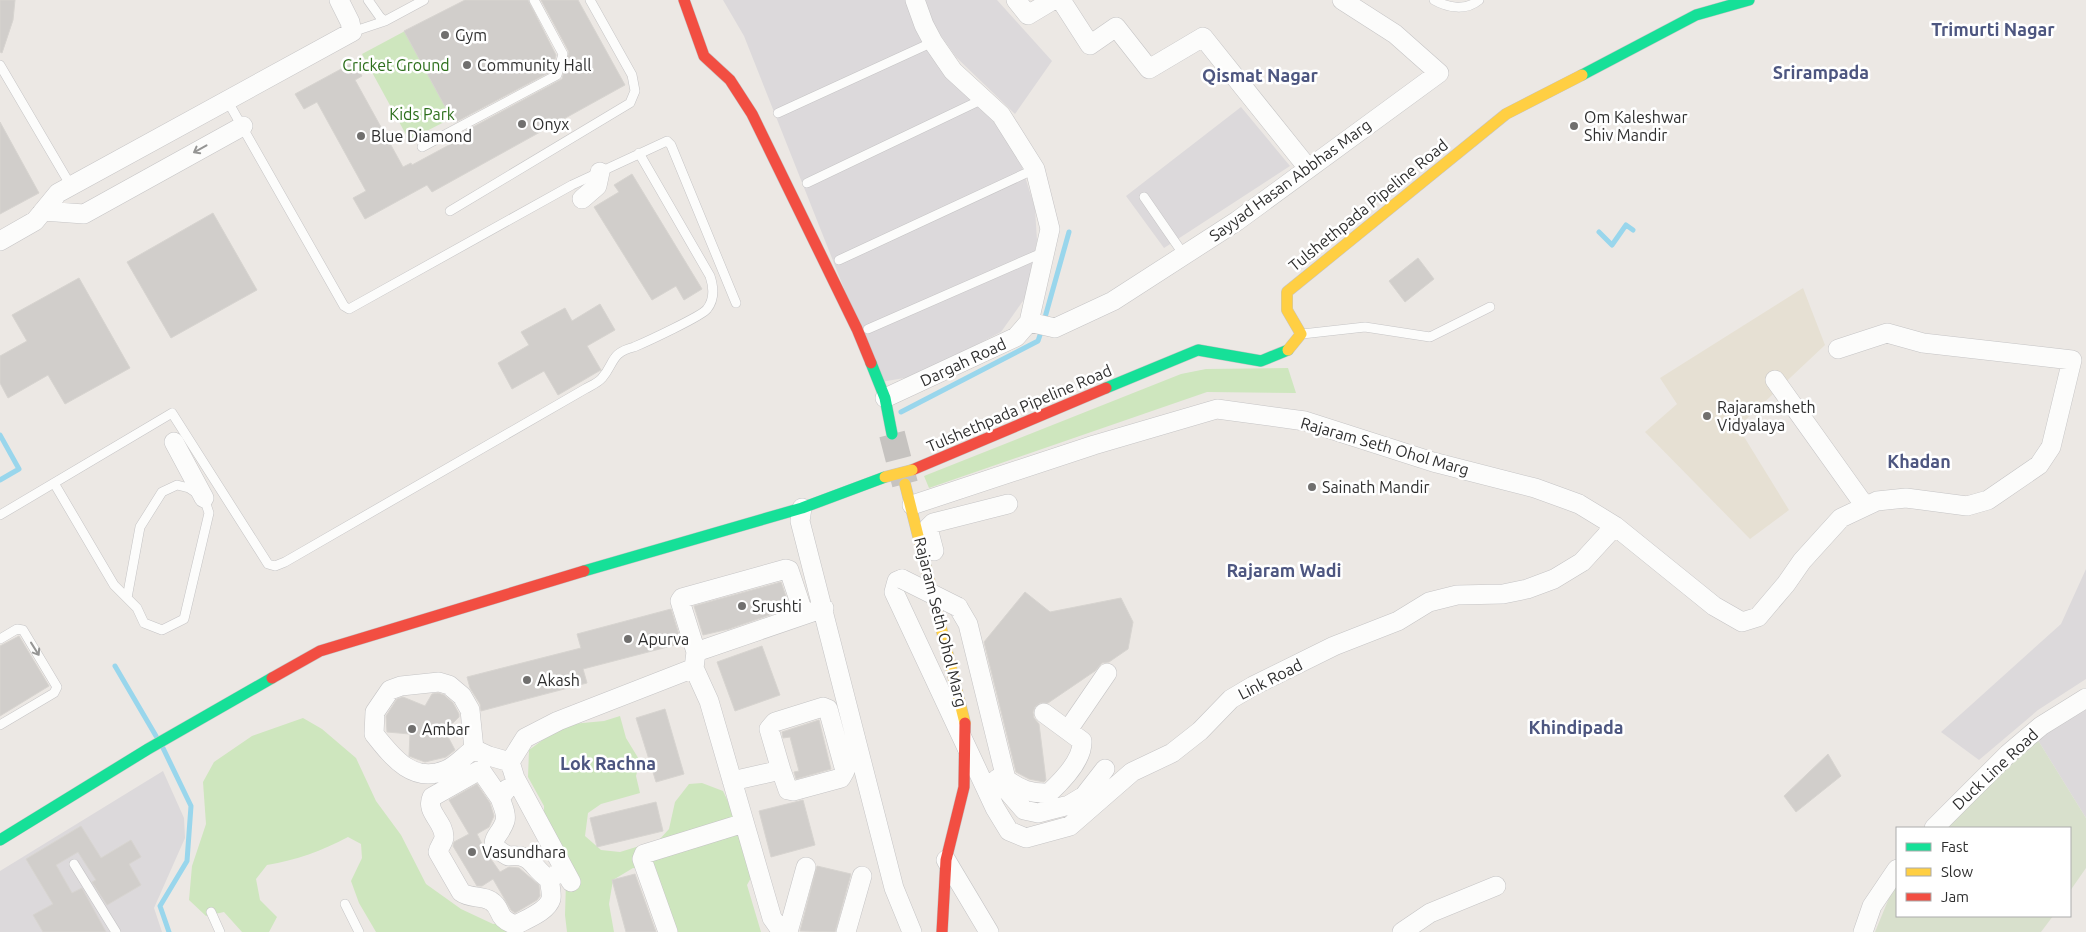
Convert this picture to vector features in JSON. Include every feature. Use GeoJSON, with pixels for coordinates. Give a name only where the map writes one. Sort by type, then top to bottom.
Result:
{"type":"FeatureCollection","features":[{"type":"Feature","properties":{"kind":"street"},"geometry":{"type":"LineString","coordinates":[[0,241],[35,221],[58,193],[352,32],[350,22],[339,0]]}},
{"type":"Feature","properties":{"kind":"street"},"geometry":{"type":"LineString","coordinates":[[684,0],[704,56],[730,80],[752,114],[857,329],[885,398],[892,434]]}},
{"type":"Feature","properties":{"kind":"street"},"geometry":{"type":"LineString","coordinates":[[915,0],[924,25],[933,42],[953,71],[1001,115],[1035,169],[1050,229],[1044,252],[1033,323]]}},
{"type":"Feature","properties":{"kind":"street"},"geometry":{"type":"LineString","coordinates":[[1016,0],[1028,15],[1053,0]]}},
{"type":"Feature","properties":{"kind":"street"},"geometry":{"type":"LineString","coordinates":[[1061,0],[1090,45],[1116,28],[1150,69],[1203,37],[1308,168]]}},
{"type":"Feature","properties":{"kind":"street","name":"Sayyad Hasan Abbhas Marg"},"geometry":{"type":"LineString","coordinates":[[1033,323],[1055,328],[1113,301],[1237,221],[1439,73],[1395,34],[1342,0]]}},
{"type":"Feature","properties":{"kind":"street","name":"Tulshethpada Pipeline Road"},"geometry":{"type":"LineString","coordinates":[[0,840],[153,746],[320,651],[542,583],[802,508],[885,477],[912,470],[1198,350],[1261,360],[1287,350],[1302,334],[1287,310],[1287,292],[1506,114],[1696,15],[1749,0]]}},
{"type":"Feature","properties":{"kind":"street"},"geometry":{"type":"LineString","coordinates":[[44,211],[84,214],[243,126]]}},
{"type":"Feature","properties":{"kind":"street"},"geometry":{"type":"LineString","coordinates":[[582,198],[597,186],[600,172]]}},
{"type":"Feature","properties":{"kind":"street","name":"Dargah Road"},"geometry":{"type":"LineString","coordinates":[[885,398],[1016,337],[1033,323]]}},
{"type":"Feature","properties":{"kind":"street","name":"Rajaram Seth Ohol Marg"},"geometry":{"type":"LineString","coordinates":[[912,505],[1094,444],[1217,409],[1305,421],[1433,462],[1535,488],[1579,504],[1615,526],[1714,606],[1742,622],[1758,617],[1786,584],[1802,561],[1841,518],[1877,501],[1906,498],[1968,506],[1988,500],[2039,466],[2051,447],[2072,360],[1923,343],[1887,333],[1838,349]]}},
{"type":"Feature","properties":{"kind":"street"},"geometry":{"type":"LineString","coordinates":[[1775,380],[1865,506]]}},
{"type":"Feature","properties":{"kind":"street"},"geometry":{"type":"LineString","coordinates":[[174,442],[204,498]]}},
{"type":"Feature","properties":{"kind":"street","name":"Rajaram Seth Ohol Marg"},"geometry":{"type":"LineString","coordinates":[[905,484],[912,505],[965,722],[964,787],[946,860],[941,931]]}},
{"type":"Feature","properties":{"kind":"street"},"geometry":{"type":"LineString","coordinates":[[938,495],[946,519]]}},
{"type":"Feature","properties":{"kind":"street"},"geometry":{"type":"LineString","coordinates":[[964,740],[984,734],[929,526],[946,519],[1008,504]]}},
{"type":"Feature","properties":{"kind":"street"},"geometry":{"type":"LineString","coordinates":[[802,508],[800,521],[824,608],[894,888],[912,932]]}},
{"type":"Feature","properties":{"kind":"street","name":"Link Road"},"geometry":{"type":"LineString","coordinates":[[964,740],[995,808],[1010,831],[1026,838],[1070,826],[1132,772],[1172,754],[1200,731],[1230,699],[1253,686],[1334,646],[1398,621],[1428,602],[1457,594],[1503,594],[1528,589],[1554,579],[1582,562],[1615,526]]}},
{"type":"Feature","properties":{"kind":"street"},"geometry":{"type":"LineString","coordinates":[[801,606],[789,570],[786,569],[682,598],[680,601],[695,660],[709,701],[772,918],[788,932],[806,867]]}},
{"type":"Feature","properties":{"kind":"street","name":"Rajaram Seth Ohol Marg"},"geometry":{"type":"LineString","coordinates":[[964,740],[894,592],[897,581],[902,579],[958,607],[968,624],[1006,779],[1034,794],[1049,793],[1064,778],[1082,748],[1082,741],[1068,730]]}},
{"type":"Feature","properties":{"kind":"street"},"geometry":{"type":"LineString","coordinates":[[500,798],[525,738],[558,721],[695,660],[824,608]]}},
{"type":"Feature","properties":{"kind":"street"},"geometry":{"type":"LineString","coordinates":[[1044,713],[1068,730],[1107,673]]}},
{"type":"Feature","properties":{"kind":"street"},"geometry":{"type":"LineString","coordinates":[[425,682],[439,682],[449,685],[462,696],[470,710],[474,749],[448,770],[426,776],[408,769],[391,756],[374,734],[375,712],[390,690],[425,682]]}},
{"type":"Feature","properties":{"kind":"street","name":"Duck Line Road"},"geometry":{"type":"LineString","coordinates":[[1935,827],[2008,754],[2042,726],[2086,698]]}},
{"type":"Feature","properties":{"kind":"street"},"geometry":{"type":"LineString","coordinates":[[822,707],[828,709],[845,771],[841,778],[793,791],[788,790],[786,787],[781,770],[769,729],[775,722],[822,707]]}},
{"type":"Feature","properties":{"kind":"street"},"geometry":{"type":"LineString","coordinates":[[474,749],[513,770],[561,877],[544,910],[516,925],[501,917],[496,904],[490,900],[483,897],[466,896],[461,892],[438,852],[444,840],[443,832],[429,807],[432,796],[478,771],[482,772],[500,798],[505,812],[506,820],[497,833],[494,842],[496,847],[508,856],[523,855],[531,860],[543,875],[561,877]]}},
{"type":"Feature","properties":{"kind":"street"},"geometry":{"type":"LineString","coordinates":[[982,778],[988,774],[994,775],[1024,810],[1038,813],[1069,805],[1084,796],[1105,769]]}},
{"type":"Feature","properties":{"kind":"street"},"geometry":{"type":"LineString","coordinates":[[732,781],[781,770]]}},
{"type":"Feature","properties":{"kind":"street"},"geometry":{"type":"LineString","coordinates":[[668,932],[642,859],[644,854],[744,823]]}},
{"type":"Feature","properties":{"kind":"street"},"geometry":{"type":"LineString","coordinates":[[946,860],[989,932]]}},
{"type":"Feature","properties":{"kind":"street"},"geometry":{"type":"LineString","coordinates":[[1863,932],[1872,906],[1896,870]]}},
{"type":"Feature","properties":{"kind":"street"},"geometry":{"type":"LineString","coordinates":[[846,932],[862,876]]}},
{"type":"Feature","properties":{"kind":"street"},"geometry":{"type":"LineString","coordinates":[[1402,932],[1430,913],[1496,886]]}},
{"type":"Feature","properties":{"kind":"lane"},"geometry":{"type":"LineString","coordinates":[[368,0],[385,21]]}},
{"type":"Feature","properties":{"kind":"lane"},"geometry":{"type":"LineString","coordinates":[[352,32],[385,21],[424,0]]}},
{"type":"Feature","properties":{"kind":"lane"},"geometry":{"type":"LineString","coordinates":[[422,147],[557,75],[564,54],[534,0]]}},
{"type":"Feature","properties":{"kind":"lane"},"geometry":{"type":"LineString","coordinates":[[450,211],[630,103],[635,91],[632,75],[590,0]]}},
{"type":"Feature","properties":{"kind":"lane"},"geometry":{"type":"LineString","coordinates":[[1434,0],[1442,5],[1457,8],[1473,5],[1479,0]]}},
{"type":"Feature","properties":{"kind":"lane"},"geometry":{"type":"LineString","coordinates":[[778,113],[933,42]]}},
{"type":"Feature","properties":{"kind":"lane"},"geometry":{"type":"LineString","coordinates":[[0,65],[71,186]]}},
{"type":"Feature","properties":{"kind":"lane"},"geometry":{"type":"LineString","coordinates":[[807,183],[983,99]]}},
{"type":"Feature","properties":{"kind":"lane"},"geometry":{"type":"LineString","coordinates":[[227,100],[344,306],[349,308],[572,185],[667,141],[671,145],[736,303]]}},
{"type":"Feature","properties":{"kind":"lane"},"geometry":{"type":"LineString","coordinates":[[0,515],[172,413],[268,564],[275,566],[284,562],[585,390],[601,379],[615,355],[706,311],[713,298],[714,287],[710,276],[639,153]]}},
{"type":"Feature","properties":{"kind":"lane"},"geometry":{"type":"LineString","coordinates":[[839,260],[1035,169]]}},
{"type":"Feature","properties":{"kind":"lane"},"geometry":{"type":"LineString","coordinates":[[1144,197],[1184,255]]}},
{"type":"Feature","properties":{"kind":"lane"},"geometry":{"type":"LineString","coordinates":[[868,329],[1044,252]]}},
{"type":"Feature","properties":{"kind":"lane"},"geometry":{"type":"LineString","coordinates":[[1302,334],[1365,327],[1430,337],[1490,307]]}},
{"type":"Feature","properties":{"kind":"lane"},"geometry":{"type":"LineString","coordinates":[[54,482],[114,585],[127,598],[137,608],[144,623],[162,630],[184,619],[209,513],[204,498],[189,488],[177,485],[162,492],[140,527],[127,598]]}},
{"type":"Feature","properties":{"kind":"lane"},"geometry":{"type":"LineString","coordinates":[[0,639],[17,629],[23,630],[57,687],[54,693],[0,726]]}},
{"type":"Feature","properties":{"kind":"lane"},"geometry":{"type":"LineString","coordinates":[[74,864],[116,932]]}},
{"type":"Feature","properties":{"kind":"lane"},"geometry":{"type":"LineString","coordinates":[[346,904],[359,932]]}},
{"type":"Feature","properties":{"kind":"lane"},"geometry":{"type":"LineString","coordinates":[[212,912],[220,932]]}},
{"type":"Feature","properties":{"kind":"shaded area"},"geometry":{"type":"Polygon","coordinates":[[[723,0],[907,0],[996,123],[1021,164],[1035,208],[1037,241],[1025,298],[1001,332],[916,376],[881,382],[744,36],[723,0]]]}},
{"type":"Feature","properties":{"kind":"shaded area"},"geometry":{"type":"Polygon","coordinates":[[[925,0],[997,0],[1052,61],[1015,114],[956,57],[932,23],[925,0]]]}},
{"type":"Feature","properties":{"kind":"shaded area"},"geometry":{"type":"Polygon","coordinates":[[[1241,107],[1290,166],[1164,248],[1126,196],[1241,107]]]}},
{"type":"Feature","properties":{"kind":"shaded area","name":"Rajaramsheth Vidyalaya"},"geometry":{"type":"Polygon","coordinates":[[[1803,288],[1825,345],[1738,427],[1789,510],[1750,539],[1645,432],[1677,404],[1660,378],[1803,288]]]}},
{"type":"Feature","properties":{"kind":"shaded area"},"geometry":{"type":"Polygon","coordinates":[[[2086,569],[2086,679],[2038,710],[1979,760],[1941,732],[2061,624],[2086,569]]]}},
{"type":"Feature","properties":{"kind":"shaded area"},"geometry":{"type":"Polygon","coordinates":[[[2086,709],[2086,818],[2036,737],[2086,709]]]}},
{"type":"Feature","properties":{"kind":"shaded area"},"geometry":{"type":"Polygon","coordinates":[[[163,771],[184,818],[185,838],[154,908],[162,932],[0,932],[0,871],[163,771]]]}},
{"type":"Feature","properties":{"kind":"green space","name":"Cricket Ground"},"geometry":{"type":"Polygon","coordinates":[[[405,31],[452,118],[409,140],[362,54],[405,31]]]}},
{"type":"Feature","properties":{"kind":"green space"},"geometry":{"type":"Polygon","coordinates":[[[1288,368],[1296,393],[1207,392],[929,488],[924,476],[1181,374],[1206,369],[1288,368]]]}},
{"type":"Feature","properties":{"kind":"green space"},"geometry":{"type":"Polygon","coordinates":[[[620,716],[626,738],[640,761],[636,776],[640,793],[601,804],[588,813],[585,836],[601,850],[620,852],[659,840],[669,829],[675,802],[689,784],[702,783],[723,791],[735,816],[753,874],[747,885],[761,932],[673,932],[656,870],[633,868],[613,880],[609,904],[614,932],[567,932],[565,915],[566,882],[544,816],[544,806],[528,777],[529,750],[544,739],[548,732],[572,724],[604,721],[620,716]]]}},
{"type":"Feature","properties":{"kind":"green space"},"geometry":{"type":"Polygon","coordinates":[[[303,718],[322,729],[356,758],[376,801],[401,835],[426,884],[461,909],[493,924],[507,923],[518,932],[376,932],[359,903],[351,881],[362,858],[361,844],[348,837],[309,854],[267,865],[256,879],[260,900],[277,917],[269,932],[242,932],[224,912],[206,916],[189,900],[192,866],[206,824],[203,782],[214,762],[252,736],[303,718]]]}},
{"type":"Feature","properties":{"kind":"green space"},"geometry":{"type":"Polygon","coordinates":[[[2036,737],[2086,818],[2086,868],[2071,890],[2071,827],[1947,827],[2036,737]]]}},
{"type":"Feature","properties":{"kind":"green space"},"geometry":{"type":"Polygon","coordinates":[[[1896,888],[1896,917],[2052,917],[2041,932],[1875,932],[1889,898],[1896,888]]]}},
{"type":"Feature","properties":{"kind":"building"},"geometry":{"type":"Polygon","coordinates":[[[0,0],[15,0],[13,20],[2,53],[0,52],[0,0]]]}},
{"type":"Feature","properties":{"kind":"building"},"geometry":{"type":"Polygon","coordinates":[[[465,0],[528,0],[556,55],[552,71],[454,123],[404,31],[465,0]]]}},
{"type":"Feature","properties":{"kind":"building"},"geometry":{"type":"Polygon","coordinates":[[[541,0],[578,0],[625,85],[432,192],[427,185],[365,219],[353,198],[366,191],[317,102],[304,109],[295,94],[354,62],[362,76],[355,80],[403,167],[411,163],[412,165],[462,138],[460,134],[562,79],[569,52],[541,0]]]}},
{"type":"Feature","properties":{"kind":"building"},"geometry":{"type":"Polygon","coordinates":[[[0,122],[39,193],[0,214],[0,122]]]}},
{"type":"Feature","properties":{"kind":"building"},"geometry":{"type":"Polygon","coordinates":[[[632,174],[702,289],[684,300],[676,286],[652,300],[594,207],[619,192],[614,185],[632,174]]]}},
{"type":"Feature","properties":{"kind":"building"},"geometry":{"type":"Polygon","coordinates":[[[213,213],[257,290],[171,338],[127,262],[213,213]]]}},
{"type":"Feature","properties":{"kind":"building"},"geometry":{"type":"Polygon","coordinates":[[[1418,258],[1434,279],[1405,302],[1389,281],[1418,258]]]}},
{"type":"Feature","properties":{"kind":"building"},"geometry":{"type":"Polygon","coordinates":[[[79,278],[130,368],[65,404],[48,375],[8,398],[0,383],[0,356],[27,341],[12,315],[79,278]]]}},
{"type":"Feature","properties":{"kind":"building"},"geometry":{"type":"Polygon","coordinates":[[[600,304],[615,330],[587,346],[601,370],[558,395],[544,371],[512,389],[498,363],[529,345],[521,332],[565,308],[572,321],[600,304]]]}},
{"type":"Feature","properties":{"kind":"building","name":"Srushti"},"geometry":{"type":"Polygon","coordinates":[[[781,582],[790,608],[729,629],[703,635],[694,606],[781,582]]]}},
{"type":"Feature","properties":{"kind":"building"},"geometry":{"type":"Polygon","coordinates":[[[1025,592],[1050,612],[1121,598],[1133,622],[1128,649],[1109,662],[1102,663],[1095,671],[1048,703],[1040,703],[1035,707],[1033,712],[1034,718],[1039,724],[1046,780],[1044,782],[1029,779],[1016,772],[984,642],[1025,592]]]}},
{"type":"Feature","properties":{"kind":"building"},"geometry":{"type":"Polygon","coordinates":[[[671,609],[681,641],[678,642],[679,644],[583,669],[587,683],[481,711],[480,704],[470,688],[467,677],[581,648],[577,634],[671,609]]]}},
{"type":"Feature","properties":{"kind":"building"},"geometry":{"type":"Polygon","coordinates":[[[19,636],[49,686],[0,716],[0,646],[19,636]]]}},
{"type":"Feature","properties":{"kind":"building"},"geometry":{"type":"Polygon","coordinates":[[[762,646],[780,695],[735,711],[717,662],[762,646]]]}},
{"type":"Feature","properties":{"kind":"building","name":"Ambar"},"geometry":{"type":"Polygon","coordinates":[[[432,694],[444,695],[453,703],[459,714],[459,717],[445,731],[455,750],[446,757],[425,762],[409,756],[410,734],[387,732],[386,716],[397,699],[403,697],[425,706],[432,694]]]}},
{"type":"Feature","properties":{"kind":"building"},"geometry":{"type":"Polygon","coordinates":[[[665,709],[684,774],[656,782],[636,718],[665,709]]]}},
{"type":"Feature","properties":{"kind":"building"},"geometry":{"type":"Polygon","coordinates":[[[819,720],[831,769],[796,779],[794,772],[799,771],[790,737],[783,738],[782,732],[819,720]]]}},
{"type":"Feature","properties":{"kind":"building"},"geometry":{"type":"Polygon","coordinates":[[[1828,754],[1841,776],[1796,812],[1784,796],[1828,754]]]}},
{"type":"Feature","properties":{"kind":"building","name":"Vasundhara"},"geometry":{"type":"Polygon","coordinates":[[[477,784],[490,803],[494,816],[489,827],[477,834],[486,852],[500,872],[509,867],[519,868],[539,885],[540,896],[537,900],[515,913],[511,910],[493,879],[482,886],[477,886],[453,846],[454,842],[469,834],[449,800],[477,784]]]}},
{"type":"Feature","properties":{"kind":"building"},"geometry":{"type":"Polygon","coordinates":[[[803,800],[815,845],[771,857],[759,811],[803,800]]]}},
{"type":"Feature","properties":{"kind":"building"},"geometry":{"type":"Polygon","coordinates":[[[656,802],[663,831],[597,847],[590,818],[656,802]]]}},
{"type":"Feature","properties":{"kind":"building"},"geometry":{"type":"Polygon","coordinates":[[[81,826],[101,858],[131,840],[141,857],[129,864],[141,885],[107,905],[92,882],[96,880],[78,852],[56,865],[72,893],[82,888],[106,932],[43,932],[33,915],[53,904],[26,859],[81,826]]]}},
{"type":"Feature","properties":{"kind":"building"},"geometry":{"type":"Polygon","coordinates":[[[817,866],[851,874],[835,932],[800,931],[817,866]]]}},
{"type":"Feature","properties":{"kind":"building"},"geometry":{"type":"Polygon","coordinates":[[[635,874],[656,932],[626,932],[612,880],[635,874]]]}},
{"type":"Feature","properties":{"kind":"waterway"},"geometry":{"type":"LineString","coordinates":[[1599,232],[1612,245],[1626,225],[1633,230]]}},
{"type":"Feature","properties":{"kind":"waterway"},"geometry":{"type":"LineString","coordinates":[[1044,321],[1069,232]]}},
{"type":"Feature","properties":{"kind":"waterway"},"geometry":{"type":"LineString","coordinates":[[901,412],[1038,341],[1042,329]]}},
{"type":"Feature","properties":{"kind":"waterway"},"geometry":{"type":"LineString","coordinates":[[0,435],[19,469],[0,480]]}},
{"type":"Feature","properties":{"kind":"waterway"},"geometry":{"type":"LineString","coordinates":[[115,666],[156,736]]}},
{"type":"Feature","properties":{"kind":"waterway"},"geometry":{"type":"LineString","coordinates":[[163,748],[191,806],[187,861],[160,906],[169,932]]}},
{"type":"Feature","properties":{"kind":"tunnel"},"geometry":{"type":"LineString","coordinates":[[892,434],[905,484]]}},
{"type":"Feature","properties":{"kind":"traffic: fast"},"geometry":{"type":"LineString","coordinates":[[1582,75],[1696,15],[1749,0]]}},
{"type":"Feature","properties":{"kind":"traffic: fast"},"geometry":{"type":"LineString","coordinates":[[1106,388],[1198,350],[1261,361],[1288,350]]}},
{"type":"Feature","properties":{"kind":"traffic: fast"},"geometry":{"type":"LineString","coordinates":[[871,363],[885,398],[892,434]]}},
{"type":"Feature","properties":{"kind":"traffic: fast"},"geometry":{"type":"LineString","coordinates":[[584,571],[802,508],[885,477]]}},
{"type":"Feature","properties":{"kind":"traffic: fast"},"geometry":{"type":"LineString","coordinates":[[0,840],[148,749],[272,678]]}},
{"type":"Feature","properties":{"kind":"traffic: slow"},"geometry":{"type":"LineString","coordinates":[[1288,350],[1301,334],[1287,310],[1287,292],[1506,114],[1582,75]]}},
{"type":"Feature","properties":{"kind":"traffic: slow"},"geometry":{"type":"LineString","coordinates":[[885,477],[912,470]]}},
{"type":"Feature","properties":{"kind":"traffic: slow"},"geometry":{"type":"LineString","coordinates":[[905,484],[965,723]]}},
{"type":"Feature","properties":{"kind":"traffic: jam"},"geometry":{"type":"LineString","coordinates":[[684,0],[704,56],[730,80],[752,114],[857,329],[871,363]]}},
{"type":"Feature","properties":{"kind":"traffic: jam"},"geometry":{"type":"LineString","coordinates":[[912,470],[1106,388]]}},
{"type":"Feature","properties":{"kind":"traffic: jam"},"geometry":{"type":"LineString","coordinates":[[272,678],[320,651],[584,571]]}},
{"type":"Feature","properties":{"kind":"traffic: jam"},"geometry":{"type":"LineString","coordinates":[[942,932],[946,860],[964,787],[965,723]]}},
{"type":"Feature","properties":{"kind":"place","name":"Gym"},"geometry":{"type":"Point","coordinates":[445,35]}},
{"type":"Feature","properties":{"kind":"place","name":"Community Hall"},"geometry":{"type":"Point","coordinates":[467,65]}},
{"type":"Feature","properties":{"kind":"place","name":"Onyx"},"geometry":{"type":"Point","coordinates":[522,124]}},
{"type":"Feature","properties":{"kind":"place","name":"Om Kaleshwar Shiv Mandir"},"geometry":{"type":"Point","coordinates":[1574,126]}},
{"type":"Feature","properties":{"kind":"place","name":"Blue Diamond"},"geometry":{"type":"Point","coordinates":[361,136]}},
{"type":"Feature","properties":{"kind":"place","name":"Rajaramsheth Vidyalaya"},"geometry":{"type":"Point","coordinates":[1707,416]}},
{"type":"Feature","properties":{"kind":"place","name":"Sainath Mandir"},"geometry":{"type":"Point","coordinates":[1312,487]}},
{"type":"Feature","properties":{"kind":"place","name":"Srushti"},"geometry":{"type":"Point","coordinates":[742,606]}},
{"type":"Feature","properties":{"kind":"place","name":"Apurva"},"geometry":{"type":"Point","coordinates":[628,639]}},
{"type":"Feature","properties":{"kind":"place","name":"Akash"},"geometry":{"type":"Point","coordinates":[527,680]}},
{"type":"Feature","properties":{"kind":"place","name":"Ambar"},"geometry":{"type":"Point","coordinates":[412,729]}},
{"type":"Feature","properties":{"kind":"place","name":"Vasundhara"},"geometry":{"type":"Point","coordinates":[472,852]}},
{"type":"Feature","properties":{"kind":"district","name":"Trimurti Nagar"},"geometry":{"type":"Point","coordinates":[1993,30]}},
{"type":"Feature","properties":{"kind":"district","name":"Srirampada"},"geometry":{"type":"Point","coordinates":[1821,73]}},
{"type":"Feature","properties":{"kind":"district","name":"Qismat Nagar"},"geometry":{"type":"Point","coordinates":[1260,76]}},
{"type":"Feature","properties":{"kind":"district","name":"Khadan"},"geometry":{"type":"Point","coordinates":[1919,462]}},
{"type":"Feature","properties":{"kind":"district","name":"Rajaram Wadi"},"geometry":{"type":"Point","coordinates":[1284,571]}},
{"type":"Feature","properties":{"kind":"district","name":"Khindipada"},"geometry":{"type":"Point","coordinates":[1576,728]}},
{"type":"Feature","properties":{"kind":"district","name":"Lok Rachna"},"geometry":{"type":"Point","coordinates":[608,764]}},
{"type":"Feature","properties":{"kind":"park label","name":"Kids Park"},"geometry":{"type":"Point","coordinates":[422,114]}}]}
